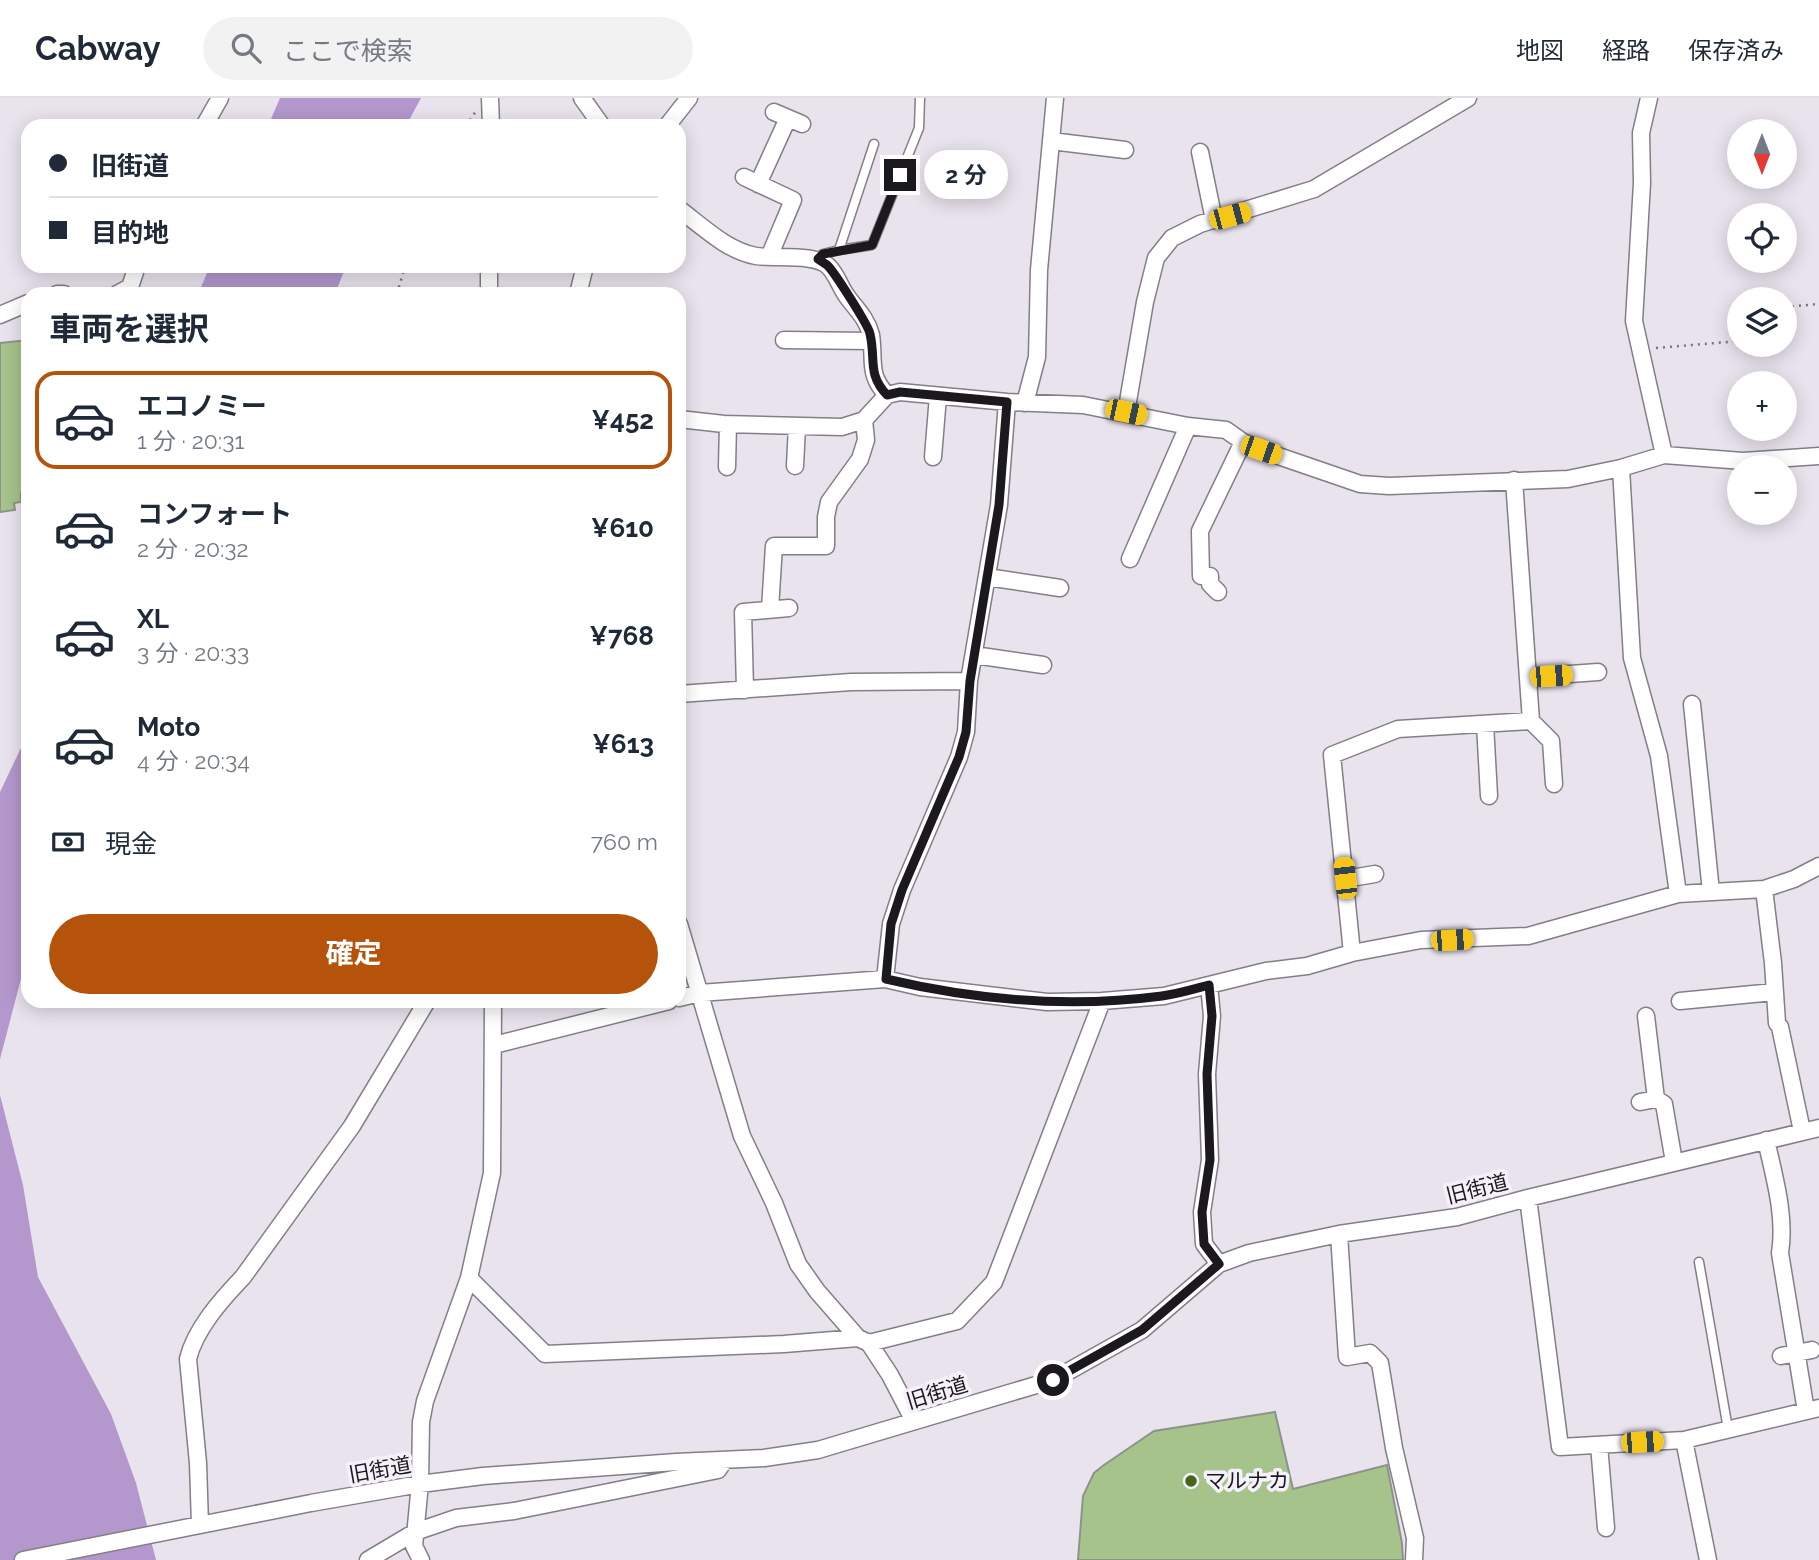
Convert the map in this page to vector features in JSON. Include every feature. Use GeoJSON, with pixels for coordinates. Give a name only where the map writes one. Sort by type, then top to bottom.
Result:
{"type":"FeatureCollection","features":[{"type":"Feature","properties":{"kind":"street"},"geometry":{"type":"LineString","coordinates":[[208,119],[220,98]]}},
{"type":"Feature","properties":{"kind":"street"},"geometry":{"type":"LineString","coordinates":[[490,98],[491,119]]}},
{"type":"Feature","properties":{"kind":"street"},"geometry":{"type":"LineString","coordinates":[[582,98],[597,119]]}},
{"type":"Feature","properties":{"kind":"street"},"geometry":{"type":"LineString","coordinates":[[672,119],[689,98]]}},
{"type":"Feature","properties":{"kind":"street"},"geometry":{"type":"LineString","coordinates":[[1026,403],[1037,356],[1039,270],[1055,98]]}},
{"type":"Feature","properties":{"kind":"street"},"geometry":{"type":"LineString","coordinates":[[1126,412],[1145,302],[1156,258],[1172,238],[1210,221],[1314,189],[1468,98]]}},
{"type":"Feature","properties":{"kind":"street"},"geometry":{"type":"LineString","coordinates":[[1649,98],[1641,133],[1642,183],[1634,321],[1664,455]]}},
{"type":"Feature","properties":{"kind":"street"},"geometry":{"type":"LineString","coordinates":[[769,257],[793,200],[751,181],[788,118]]}},
{"type":"Feature","properties":{"kind":"street"},"geometry":{"type":"LineString","coordinates":[[1051,141],[1125,150]]}},
{"type":"Feature","properties":{"kind":"street"},"geometry":{"type":"LineString","coordinates":[[1195,153],[1210,221]]}},
{"type":"Feature","properties":{"kind":"street"},"geometry":{"type":"LineString","coordinates":[[686,214],[726,244],[754,256],[818,259],[829,266],[846,296],[866,321],[871,341],[872,372],[887,395]]}},
{"type":"Feature","properties":{"kind":"street"},"geometry":{"type":"LineString","coordinates":[[0,315],[21,306]]}},
{"type":"Feature","properties":{"kind":"street"},"geometry":{"type":"LineString","coordinates":[[784,340],[871,341]]}},
{"type":"Feature","properties":{"kind":"street"},"geometry":{"type":"LineString","coordinates":[[686,420],[728,424],[842,427],[864,420],[887,395],[900,392],[1007,402],[1083,405],[1188,426],[1226,430],[1243,442],[1360,484],[1389,486],[1568,479],[1621,468],[1664,455],[1743,461],[1819,456]]}},
{"type":"Feature","properties":{"kind":"street"},"geometry":{"type":"LineString","coordinates":[[933,457],[938,396]]}},
{"type":"Feature","properties":{"kind":"street"},"geometry":{"type":"LineString","coordinates":[[886,979],[891,924],[902,890],[959,757],[966,732],[970,681],[999,505],[1007,402]]}},
{"type":"Feature","properties":{"kind":"street"},"geometry":{"type":"LineString","coordinates":[[770,609],[774,546],[826,546],[829,502],[860,459],[866,440],[864,420]]}},
{"type":"Feature","properties":{"kind":"street"},"geometry":{"type":"LineString","coordinates":[[727,467],[728,424]]}},
{"type":"Feature","properties":{"kind":"street"},"geometry":{"type":"LineString","coordinates":[[794,466],[797,426]]}},
{"type":"Feature","properties":{"kind":"street"},"geometry":{"type":"LineString","coordinates":[[1130,559],[1188,426]]}},
{"type":"Feature","properties":{"kind":"street"},"geometry":{"type":"LineString","coordinates":[[1218,593],[1210,584],[1210,576],[1201,576],[1200,531],[1243,442]]}},
{"type":"Feature","properties":{"kind":"street"},"geometry":{"type":"LineString","coordinates":[[1621,468],[1632,658],[1659,756],[1678,894]]}},
{"type":"Feature","properties":{"kind":"street"},"geometry":{"type":"LineString","coordinates":[[1514,481],[1531,721],[1551,741],[1554,784]]}},
{"type":"Feature","properties":{"kind":"street"},"geometry":{"type":"LineString","coordinates":[[987,577],[1060,588]]}},
{"type":"Feature","properties":{"kind":"street"},"geometry":{"type":"LineString","coordinates":[[745,690],[743,612],[789,608]]}},
{"type":"Feature","properties":{"kind":"street"},"geometry":{"type":"LineString","coordinates":[[974,655],[1043,665]]}},
{"type":"Feature","properties":{"kind":"street"},"geometry":{"type":"LineString","coordinates":[[1528,677],[1598,672]]}},
{"type":"Feature","properties":{"kind":"street"},"geometry":{"type":"LineString","coordinates":[[686,694],[851,682],[970,681]]}},
{"type":"Feature","properties":{"kind":"street"},"geometry":{"type":"LineString","coordinates":[[1692,704],[1711,892]]}},
{"type":"Feature","properties":{"kind":"street"},"geometry":{"type":"LineString","coordinates":[[1352,953],[1332,755],[1398,729],[1531,721]]}},
{"type":"Feature","properties":{"kind":"street"},"geometry":{"type":"LineString","coordinates":[[1485,724],[1489,796]]}},
{"type":"Feature","properties":{"kind":"street"},"geometry":{"type":"LineString","coordinates":[[686,996],[700,993],[886,979],[920,987],[1047,1002],[1164,996],[1266,971],[1307,966],[1352,953],[1421,940],[1528,936],[1678,894],[1765,889],[1819,866]]}},
{"type":"Feature","properties":{"kind":"street"},"geometry":{"type":"LineString","coordinates":[[1345,878],[1374,874]]}},
{"type":"Feature","properties":{"kind":"street"},"geometry":{"type":"LineString","coordinates":[[1765,889],[1777,1023],[1802,1131]]}},
{"type":"Feature","properties":{"kind":"street"},"geometry":{"type":"LineString","coordinates":[[686,947],[742,1136],[774,1203],[798,1264],[817,1291],[890,1375],[914,1421]]}},
{"type":"Feature","properties":{"kind":"street"},"geometry":{"type":"LineString","coordinates":[[1209,985],[1212,1016],[1207,1074],[1210,1160],[1202,1212],[1204,1244],[1219,1264]]}},
{"type":"Feature","properties":{"kind":"street"},"geometry":{"type":"LineString","coordinates":[[1680,1001],[1774,992]]}},
{"type":"Feature","properties":{"kind":"street"},"geometry":{"type":"LineString","coordinates":[[469,1278],[545,1354],[863,1341],[957,1321],[994,1282],[1102,1001]]}},
{"type":"Feature","properties":{"kind":"street"},"geometry":{"type":"LineString","coordinates":[[194,1526],[198,1463],[188,1359],[190,1352],[202,1329],[352,1126],[423,1008]]}},
{"type":"Feature","properties":{"kind":"street"},"geometry":{"type":"LineString","coordinates":[[415,1550],[421,1484],[421,1422],[425,1401],[469,1278],[492,1172],[494,1008]]}},
{"type":"Feature","properties":{"kind":"street"},"geometry":{"type":"LineString","coordinates":[[494,1045],[641,1008]]}},
{"type":"Feature","properties":{"kind":"street"},"geometry":{"type":"LineString","coordinates":[[1631,1034],[1647,1023],[1648,1100],[1664,1104],[1674,1162]]}},
{"type":"Feature","properties":{"kind":"street","name":"旧街道"},"geometry":{"type":"LineString","coordinates":[[23,1560],[421,1484],[483,1476],[764,1458],[818,1450],[1053,1380],[1142,1330],[1219,1264],[1249,1253],[1339,1234],[1457,1217],[1819,1128]]}},
{"type":"Feature","properties":{"kind":"street"},"geometry":{"type":"LineString","coordinates":[[1528,1198],[1560,1447],[1684,1440],[1812,1409],[1796,1353],[1795,1303],[1774,1231],[1777,1191],[1766,1140]]}},
{"type":"Feature","properties":{"kind":"street"},"geometry":{"type":"LineString","coordinates":[[1339,1234],[1347,1357],[1370,1353],[1380,1363],[1394,1447],[1415,1538],[1414,1560]]}},
{"type":"Feature","properties":{"kind":"street"},"geometry":{"type":"LineString","coordinates":[[1684,1440],[1708,1560]]}},
{"type":"Feature","properties":{"kind":"street"},"geometry":{"type":"LineString","coordinates":[[1599,1445],[1606,1528]]}},
{"type":"Feature","properties":{"kind":"street"},"geometry":{"type":"LineString","coordinates":[[368,1560],[415,1550],[456,1518],[527,1509],[718,1470],[724,1461]]}},
{"type":"Feature","properties":{"kind":"lane"},"geometry":{"type":"LineString","coordinates":[[818,259],[823,254],[872,245],[919,128],[920,98]]}},
{"type":"Feature","properties":{"kind":"lane"},"geometry":{"type":"LineString","coordinates":[[839,250],[874,144]]}},
{"type":"Feature","properties":{"kind":"lane"},"geometry":{"type":"LineString","coordinates":[[1699,1262],[1728,1429]]}},
{"type":"Feature","properties":{"kind":"path"},"geometry":{"type":"LineString","coordinates":[[1797,306],[1819,304]]}},
{"type":"Feature","properties":{"kind":"path"},"geometry":{"type":"LineString","coordinates":[[1639,350],[1727,342]]}},
{"type":"Feature","properties":{"kind":"shaded area"},"geometry":{"type":"Polygon","coordinates":[[[280,98],[421,98],[410,119],[271,119],[280,98]]]}},
{"type":"Feature","properties":{"kind":"shaded area"},"geometry":{"type":"Polygon","coordinates":[[[207,273],[343,273],[338,287],[201,287],[207,273]]]}},
{"type":"Feature","properties":{"kind":"shaded area"},"geometry":{"type":"Polygon","coordinates":[[[21,748],[21,979],[0,1059],[0,792],[21,748]]]}},
{"type":"Feature","properties":{"kind":"shaded area"},"geometry":{"type":"Polygon","coordinates":[[[0,1095],[23,1185],[38,1277],[111,1414],[136,1483],[156,1560],[0,1560],[0,1095]]]}},
{"type":"Feature","properties":{"kind":"building"},"geometry":{"type":"Polygon","coordinates":[[[21,341],[21,502],[14,503],[15,510],[0,512],[0,343],[21,341]]]}},
{"type":"Feature","properties":{"kind":"building","name":"マルナカ"},"geometry":{"type":"Polygon","coordinates":[[[1275,1412],[1293,1489],[1387,1465],[1403,1560],[1078,1560],[1083,1496],[1094,1473],[1104,1465],[1154,1431],[1275,1412]]]}},
{"type":"Feature","properties":{"kind":"place","name":"マルナカ"},"geometry":{"type":"Point","coordinates":[1191,1481]}},
{"type":"Feature","properties":{"kind":"route"},"geometry":{"type":"LineString","coordinates":[[900,175],[872,245],[823,254],[818,259],[829,266],[846,296],[866,321],[871,336],[872,372],[887,395],[900,392],[1007,402],[999,505],[970,681],[966,732],[959,757],[902,890],[891,924],[886,979],[920,987],[1047,1002],[1164,996],[1209,985],[1212,1016],[1207,1074],[1210,1160],[1202,1212],[1204,1244],[1219,1264],[1142,1330],[1053,1380]]}}]}
